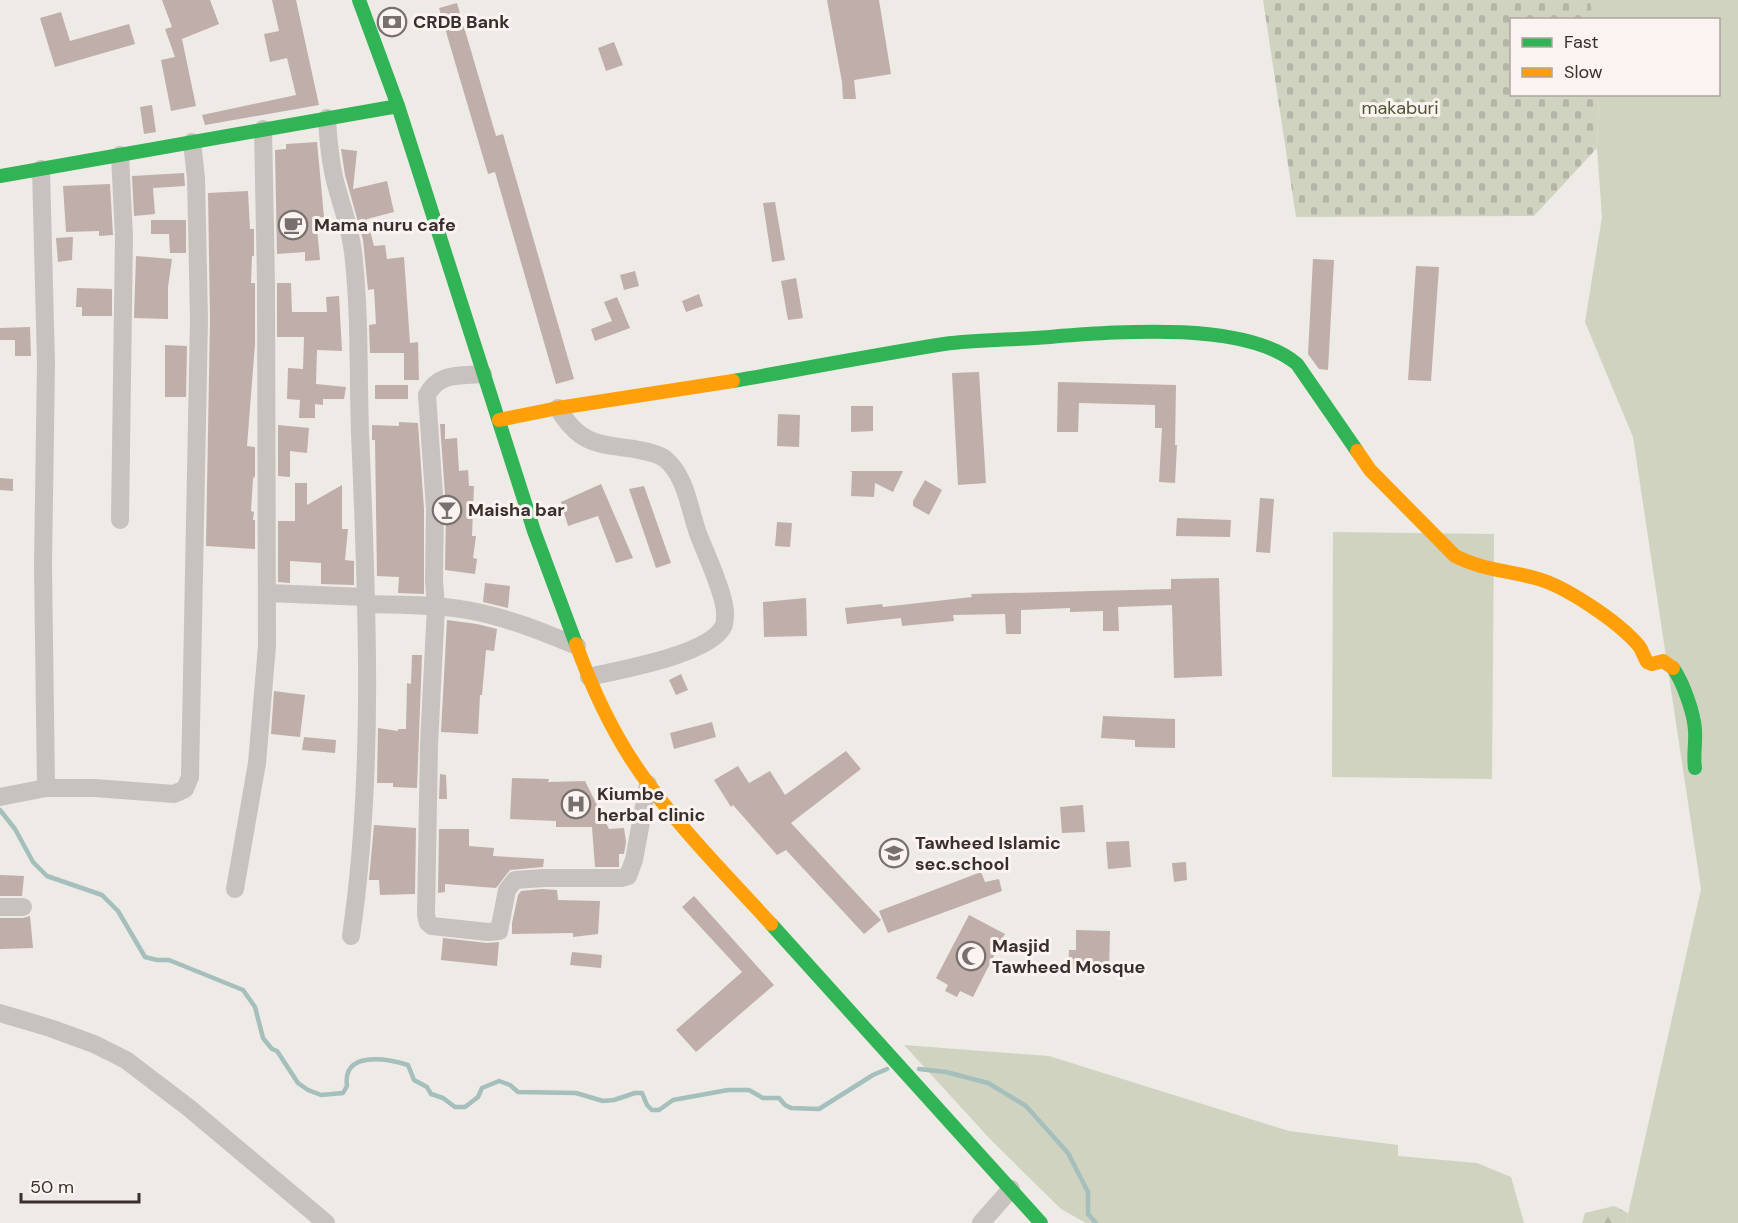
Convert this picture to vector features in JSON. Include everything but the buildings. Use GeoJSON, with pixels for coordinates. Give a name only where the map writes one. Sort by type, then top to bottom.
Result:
{"type":"FeatureCollection","features":[{"type":"Feature","properties":{"kind":"main road"},"geometry":{"type":"LineString","coordinates":[[359,0],[398,106],[534,531],[577,646],[611,725],[648,784],[675,818],[1041,1223]]}},
{"type":"Feature","properties":{"kind":"main road"},"geometry":{"type":"LineString","coordinates":[[0,176],[398,106]]}},
{"type":"Feature","properties":{"kind":"main road"},"geometry":{"type":"LineString","coordinates":[[499,420],[558,408],[946,344],[1084,334],[1167,331],[1210,334],[1269,347],[1285,354],[1297,364],[1370,471],[1455,556],[1472,565],[1537,578],[1584,601],[1631,638],[1640,647],[1647,662],[1652,664],[1663,662],[1674,668],[1680,679],[1695,730],[1693,756],[1695,768]]}},
{"type":"Feature","properties":{"kind":"street"},"geometry":{"type":"LineString","coordinates":[[327,118],[334,176],[349,226],[356,287],[365,600],[365,766],[357,896],[351,936]]}},
{"type":"Feature","properties":{"kind":"street"},"geometry":{"type":"LineString","coordinates":[[235,890],[256,763],[267,646],[263,129]]}},
{"type":"Feature","properties":{"kind":"street"},"geometry":{"type":"LineString","coordinates":[[9,795],[46,788],[95,788],[174,794],[184,789],[190,777],[199,319],[196,178],[192,142]]}},
{"type":"Feature","properties":{"kind":"street"},"geometry":{"type":"LineString","coordinates":[[120,155],[124,266],[120,520]]}},
{"type":"Feature","properties":{"kind":"street"},"geometry":{"type":"LineString","coordinates":[[41,169],[46,363],[44,555],[46,788]]}},
{"type":"Feature","properties":{"kind":"street"},"geometry":{"type":"LineString","coordinates":[[483,374],[440,380],[432,387],[428,395],[434,490],[436,606],[429,745],[426,915],[428,923],[432,926],[488,932],[499,931],[507,890],[515,880],[628,876],[634,860],[648,784]]}},
{"type":"Feature","properties":{"kind":"street"},"geometry":{"type":"LineString","coordinates":[[558,408],[567,424],[578,435],[591,440],[649,452],[662,457],[674,467],[685,491],[725,610],[724,626],[709,641],[684,653],[589,676]]}},
{"type":"Feature","properties":{"kind":"street"},"geometry":{"type":"LineString","coordinates":[[268,593],[467,610],[516,622],[577,646]]}},
{"type":"Feature","properties":{"kind":"street"},"geometry":{"type":"LineString","coordinates":[[0,907],[23,907]]}},
{"type":"Feature","properties":{"kind":"street"},"geometry":{"type":"LineString","coordinates":[[0,1013],[94,1044],[126,1060],[189,1108],[326,1223]]}},
{"type":"Feature","properties":{"kind":"street"},"geometry":{"type":"LineString","coordinates":[[981,1223],[1011,1189]]}},
{"type":"Feature","properties":{"kind":"green space","name":"makaburi"},"geometry":{"type":"Polygon","coordinates":[[[1263,0],[1590,0],[1593,18],[1510,18],[1510,96],[1599,96],[1597,148],[1534,216],[1296,217],[1263,0]]]}},
{"type":"Feature","properties":{"kind":"green space"},"geometry":{"type":"Polygon","coordinates":[[[1590,0],[1738,0],[1738,1223],[1626,1223],[1701,889],[1633,437],[1585,322],[1602,217],[1597,148],[1599,96],[1720,96],[1720,18],[1593,18],[1590,0]]]}},
{"type":"Feature","properties":{"kind":"green space"},"geometry":{"type":"Polygon","coordinates":[[[1333,532],[1494,534],[1492,779],[1332,777],[1333,532]]]}},
{"type":"Feature","properties":{"kind":"green space"},"geometry":{"type":"Polygon","coordinates":[[[904,1045],[1049,1056],[1289,1131],[1398,1145],[1398,1156],[1477,1163],[1511,1177],[1524,1223],[1086,1223],[1061,1209],[990,1139],[904,1045]]]}},
{"type":"Feature","properties":{"kind":"green space"},"geometry":{"type":"Polygon","coordinates":[[[1614,1206],[1628,1213],[1626,1223],[1582,1223],[1585,1213],[1614,1206]]]}},
{"type":"Feature","properties":{"kind":"waterway"},"geometry":{"type":"LineString","coordinates":[[0,810],[15,829],[33,862],[47,876],[102,895],[118,911],[145,957],[169,960],[243,990],[255,1007],[263,1038],[272,1049],[277,1051],[298,1083],[321,1095],[343,1093],[351,1067],[358,1062],[378,1059],[408,1065],[414,1080],[427,1087],[431,1094],[443,1098],[455,1107],[465,1107],[478,1097],[482,1088],[499,1081],[510,1085],[518,1092],[576,1093],[603,1101],[642,1093],[652,1110],[659,1110],[673,1100],[728,1090],[749,1090],[763,1098],[779,1098],[791,1108],[819,1109],[873,1075],[887,1069]]}},
{"type":"Feature","properties":{"kind":"waterway"},"geometry":{"type":"LineString","coordinates":[[919,1069],[946,1072],[988,1083],[1026,1106],[1068,1153],[1088,1192],[1088,1214],[1096,1223]]}},
{"type":"Feature","properties":{"kind":"traffic: fast"},"geometry":{"type":"LineString","coordinates":[[359,0],[398,106],[534,531],[576,644]]}},
{"type":"Feature","properties":{"kind":"traffic: fast"},"geometry":{"type":"LineString","coordinates":[[0,176],[398,106]]}},
{"type":"Feature","properties":{"kind":"traffic: fast"},"geometry":{"type":"LineString","coordinates":[[733,381],[955,343],[1097,333],[1208,334],[1243,340],[1273,349],[1297,364],[1357,451]]}},
{"type":"Feature","properties":{"kind":"traffic: fast"},"geometry":{"type":"LineString","coordinates":[[1673,668],[1684,689],[1693,715],[1695,768]]}},
{"type":"Feature","properties":{"kind":"traffic: fast"},"geometry":{"type":"LineString","coordinates":[[771,924],[1041,1223]]}},
{"type":"Feature","properties":{"kind":"traffic: slow"},"geometry":{"type":"LineString","coordinates":[[499,420],[558,408],[733,381]]}},
{"type":"Feature","properties":{"kind":"traffic: slow"},"geometry":{"type":"LineString","coordinates":[[1357,451],[1370,470],[1455,556],[1485,567],[1535,578],[1561,588],[1605,616],[1630,636],[1639,646],[1647,662],[1652,664],[1663,661],[1673,668]]}},
{"type":"Feature","properties":{"kind":"traffic: slow"},"geometry":{"type":"LineString","coordinates":[[576,644],[607,718],[638,770],[693,839],[771,924]]}},
{"type":"Feature","properties":{"kind":"place","name":"CRDB Bank"},"geometry":{"type":"Point","coordinates":[392,22]}},
{"type":"Feature","properties":{"kind":"place","name":"Mama nuru cafe"},"geometry":{"type":"Point","coordinates":[293,225]}},
{"type":"Feature","properties":{"kind":"place","name":"Maisha bar"},"geometry":{"type":"Point","coordinates":[447,510]}},
{"type":"Feature","properties":{"kind":"place","name":"Kiumbe herbal clinic"},"geometry":{"type":"Point","coordinates":[576,804]}},
{"type":"Feature","properties":{"kind":"place","name":"Tawheed Islamic sec.school"},"geometry":{"type":"Point","coordinates":[894,853]}},
{"type":"Feature","properties":{"kind":"place","name":"Masjid Tawheed Mosque"},"geometry":{"type":"Point","coordinates":[971,956]}}]}
